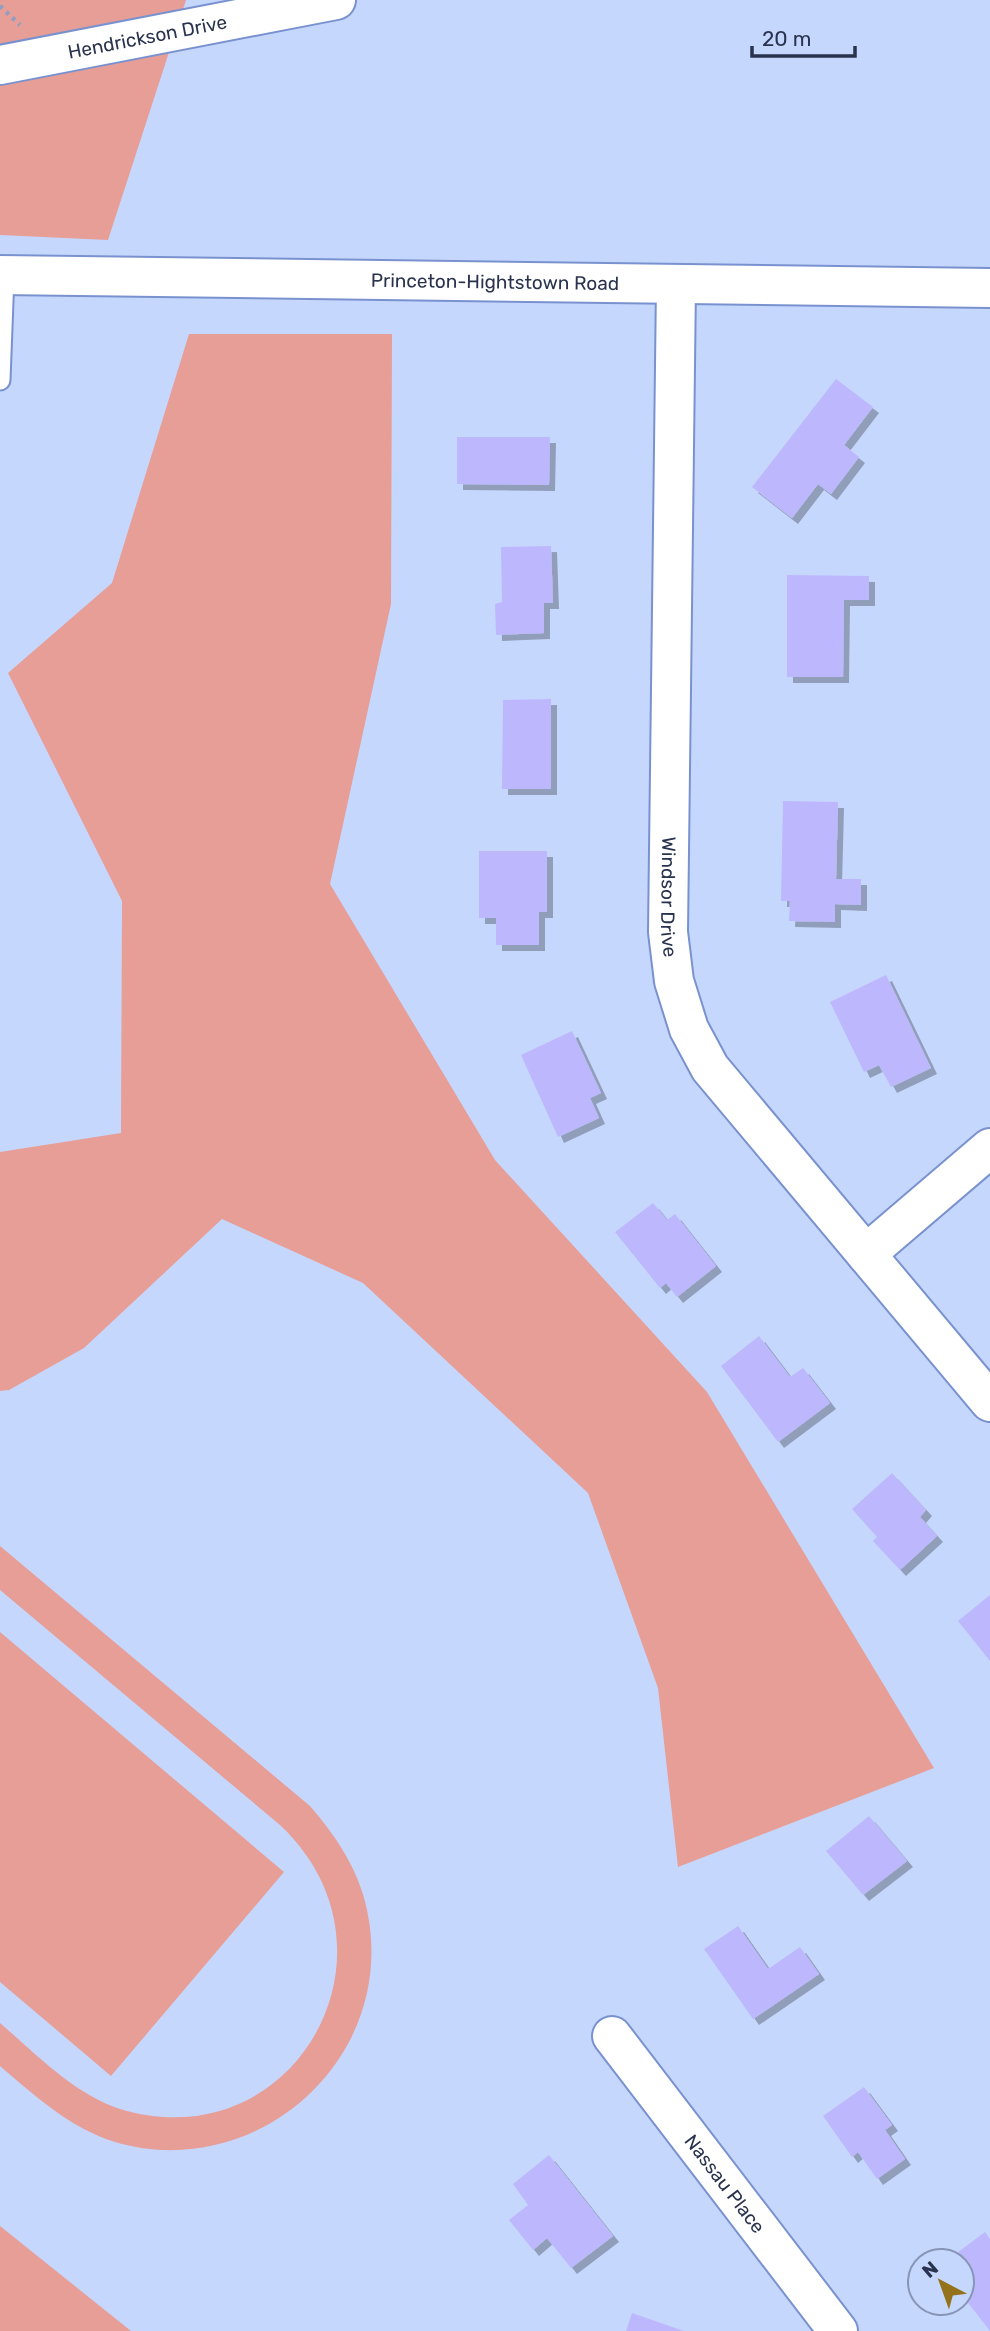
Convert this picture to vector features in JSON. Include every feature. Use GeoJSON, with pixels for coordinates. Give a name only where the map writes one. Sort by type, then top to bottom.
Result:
{"type":"FeatureCollection","features":[{"type":"Feature","properties":{"kind":"street","name":"Hendrickson Drive"},"geometry":{"type":"LineString","coordinates":[[0,65],[336,0]]}},
{"type":"Feature","properties":{"kind":"street","name":"Princeton-Hightstown Road"},"geometry":{"type":"LineString","coordinates":[[2,275],[990,288]]}},
{"type":"Feature","properties":{"kind":"street","name":"Windsor Drive"},"geometry":{"type":"LineString","coordinates":[[676,285],[668,932],[674,981],[689,1029],[710,1068],[990,1402]]}},
{"type":"Feature","properties":{"kind":"street"},"geometry":{"type":"LineString","coordinates":[[866,1254],[990,1148]]}},
{"type":"Feature","properties":{"kind":"street","name":"Nassau Place"},"geometry":{"type":"LineString","coordinates":[[612,2036],[838,2331]]}},
{"type":"Feature","properties":{"kind":"lane"},"geometry":{"type":"LineString","coordinates":[[0,380],[2,275]]}},
{"type":"Feature","properties":{"kind":"shaded area"},"geometry":{"type":"Polygon","coordinates":[[[0,0],[186,0],[108,240],[0,235],[0,0]]]}},
{"type":"Feature","properties":{"kind":"shaded area"},"geometry":{"type":"Polygon","coordinates":[[[189,334],[392,334],[391,604],[330,884],[495,1160],[707,1392],[934,1768],[678,1867],[658,1688],[588,1493],[363,1283],[222,1219],[84,1348],[9,1390],[0,1391],[0,1152],[121,1133],[122,901],[8,673],[112,583],[189,334]]]}},
{"type":"Feature","properties":{"kind":"shaded area"},"geometry":{"type":"Polygon","coordinates":[[[0,1546],[310,1806],[332,1834],[357,1878],[370,1928],[369,1979],[356,2027],[332,2068],[300,2103],[259,2129],[214,2145],[165,2150],[115,2142],[68,2120],[0,2066],[0,2023],[71,2083],[87,2094],[120,2109],[183,2117],[238,2105],[283,2075],[316,2034],[334,1984],[336,1930],[318,1875],[280,1825],[0,1590],[0,1546]]]}},
{"type":"Feature","properties":{"kind":"shaded area"},"geometry":{"type":"Polygon","coordinates":[[[0,1632],[284,1872],[111,2076],[0,1982],[0,1632]]]}},
{"type":"Feature","properties":{"kind":"shaded area"},"geometry":{"type":"Polygon","coordinates":[[[0,2226],[131,2331],[0,2331],[0,2226]]]}},
{"type":"Feature","properties":{"kind":"building"},"geometry":{"type":"Polygon","coordinates":[[[836,379],[873,407],[844,445],[859,457],[831,494],[818,484],[792,518],[752,487],[836,379]]]}},
{"type":"Feature","properties":{"kind":"building"},"geometry":{"type":"Polygon","coordinates":[[[457,437],[550,437],[549,485],[457,484],[457,437]]]}},
{"type":"Feature","properties":{"kind":"building"},"geometry":{"type":"Polygon","coordinates":[[[551,546],[553,603],[544,603],[544,633],[496,635],[495,604],[502,602],[501,547],[551,546]]]}},
{"type":"Feature","properties":{"kind":"building"},"geometry":{"type":"Polygon","coordinates":[[[787,575],[869,576],[869,600],[844,600],[843,677],[787,677],[787,575]]]}},
{"type":"Feature","properties":{"kind":"building"},"geometry":{"type":"Polygon","coordinates":[[[551,699],[551,789],[502,789],[503,700],[551,699]]]}},
{"type":"Feature","properties":{"kind":"building"},"geometry":{"type":"Polygon","coordinates":[[[783,801],[838,802],[836,879],[861,879],[861,905],[835,904],[835,922],[789,921],[790,901],[781,901],[783,801]]]}},
{"type":"Feature","properties":{"kind":"building"},"geometry":{"type":"Polygon","coordinates":[[[479,851],[547,851],[547,912],[539,912],[539,945],[496,945],[496,918],[479,918],[479,851]]]}},
{"type":"Feature","properties":{"kind":"building"},"geometry":{"type":"Polygon","coordinates":[[[886,975],[931,1068],[891,1087],[879,1065],[864,1072],[830,1002],[886,975]]]}},
{"type":"Feature","properties":{"kind":"building"},"geometry":{"type":"Polygon","coordinates":[[[572,1031],[601,1093],[590,1098],[599,1118],[558,1137],[521,1055],[572,1031]]]}},
{"type":"Feature","properties":{"kind":"building"},"geometry":{"type":"Polygon","coordinates":[[[653,1203],[667,1220],[675,1214],[716,1266],[677,1297],[666,1283],[660,1288],[615,1232],[653,1203]]]}},
{"type":"Feature","properties":{"kind":"building"},"geometry":{"type":"Polygon","coordinates":[[[759,1336],[790,1377],[803,1368],[830,1403],[778,1442],[721,1366],[759,1336]]]}},
{"type":"Feature","properties":{"kind":"building"},"geometry":{"type":"Polygon","coordinates":[[[892,1473],[926,1510],[920,1517],[937,1536],[900,1570],[873,1541],[877,1537],[852,1509],[892,1473]]]}},
{"type":"Feature","properties":{"kind":"building"},"geometry":{"type":"Polygon","coordinates":[[[990,1595],[990,1661],[958,1621],[990,1595]]]}},
{"type":"Feature","properties":{"kind":"building"},"geometry":{"type":"Polygon","coordinates":[[[869,1816],[907,1861],[863,1895],[826,1851],[869,1816]]]}},
{"type":"Feature","properties":{"kind":"building"},"geometry":{"type":"Polygon","coordinates":[[[738,1926],[768,1969],[800,1947],[819,1974],[753,2019],[704,1949],[738,1926]]]}},
{"type":"Feature","properties":{"kind":"building"},"geometry":{"type":"Polygon","coordinates":[[[864,2087],[892,2125],[885,2130],[905,2159],[877,2179],[858,2152],[852,2157],[823,2116],[864,2087]]]}},
{"type":"Feature","properties":{"kind":"building"},"geometry":{"type":"Polygon","coordinates":[[[549,2155],[613,2236],[571,2268],[547,2238],[533,2250],[509,2220],[528,2205],[513,2184],[549,2155]]]}},
{"type":"Feature","properties":{"kind":"building"},"geometry":{"type":"Polygon","coordinates":[[[985,2232],[990,2239],[990,2331],[976,2313],[976,2247],[965,2247],[985,2232]]]}},
{"type":"Feature","properties":{"kind":"building"},"geometry":{"type":"Polygon","coordinates":[[[632,2313],[684,2331],[626,2331],[632,2313]]]}}]}
